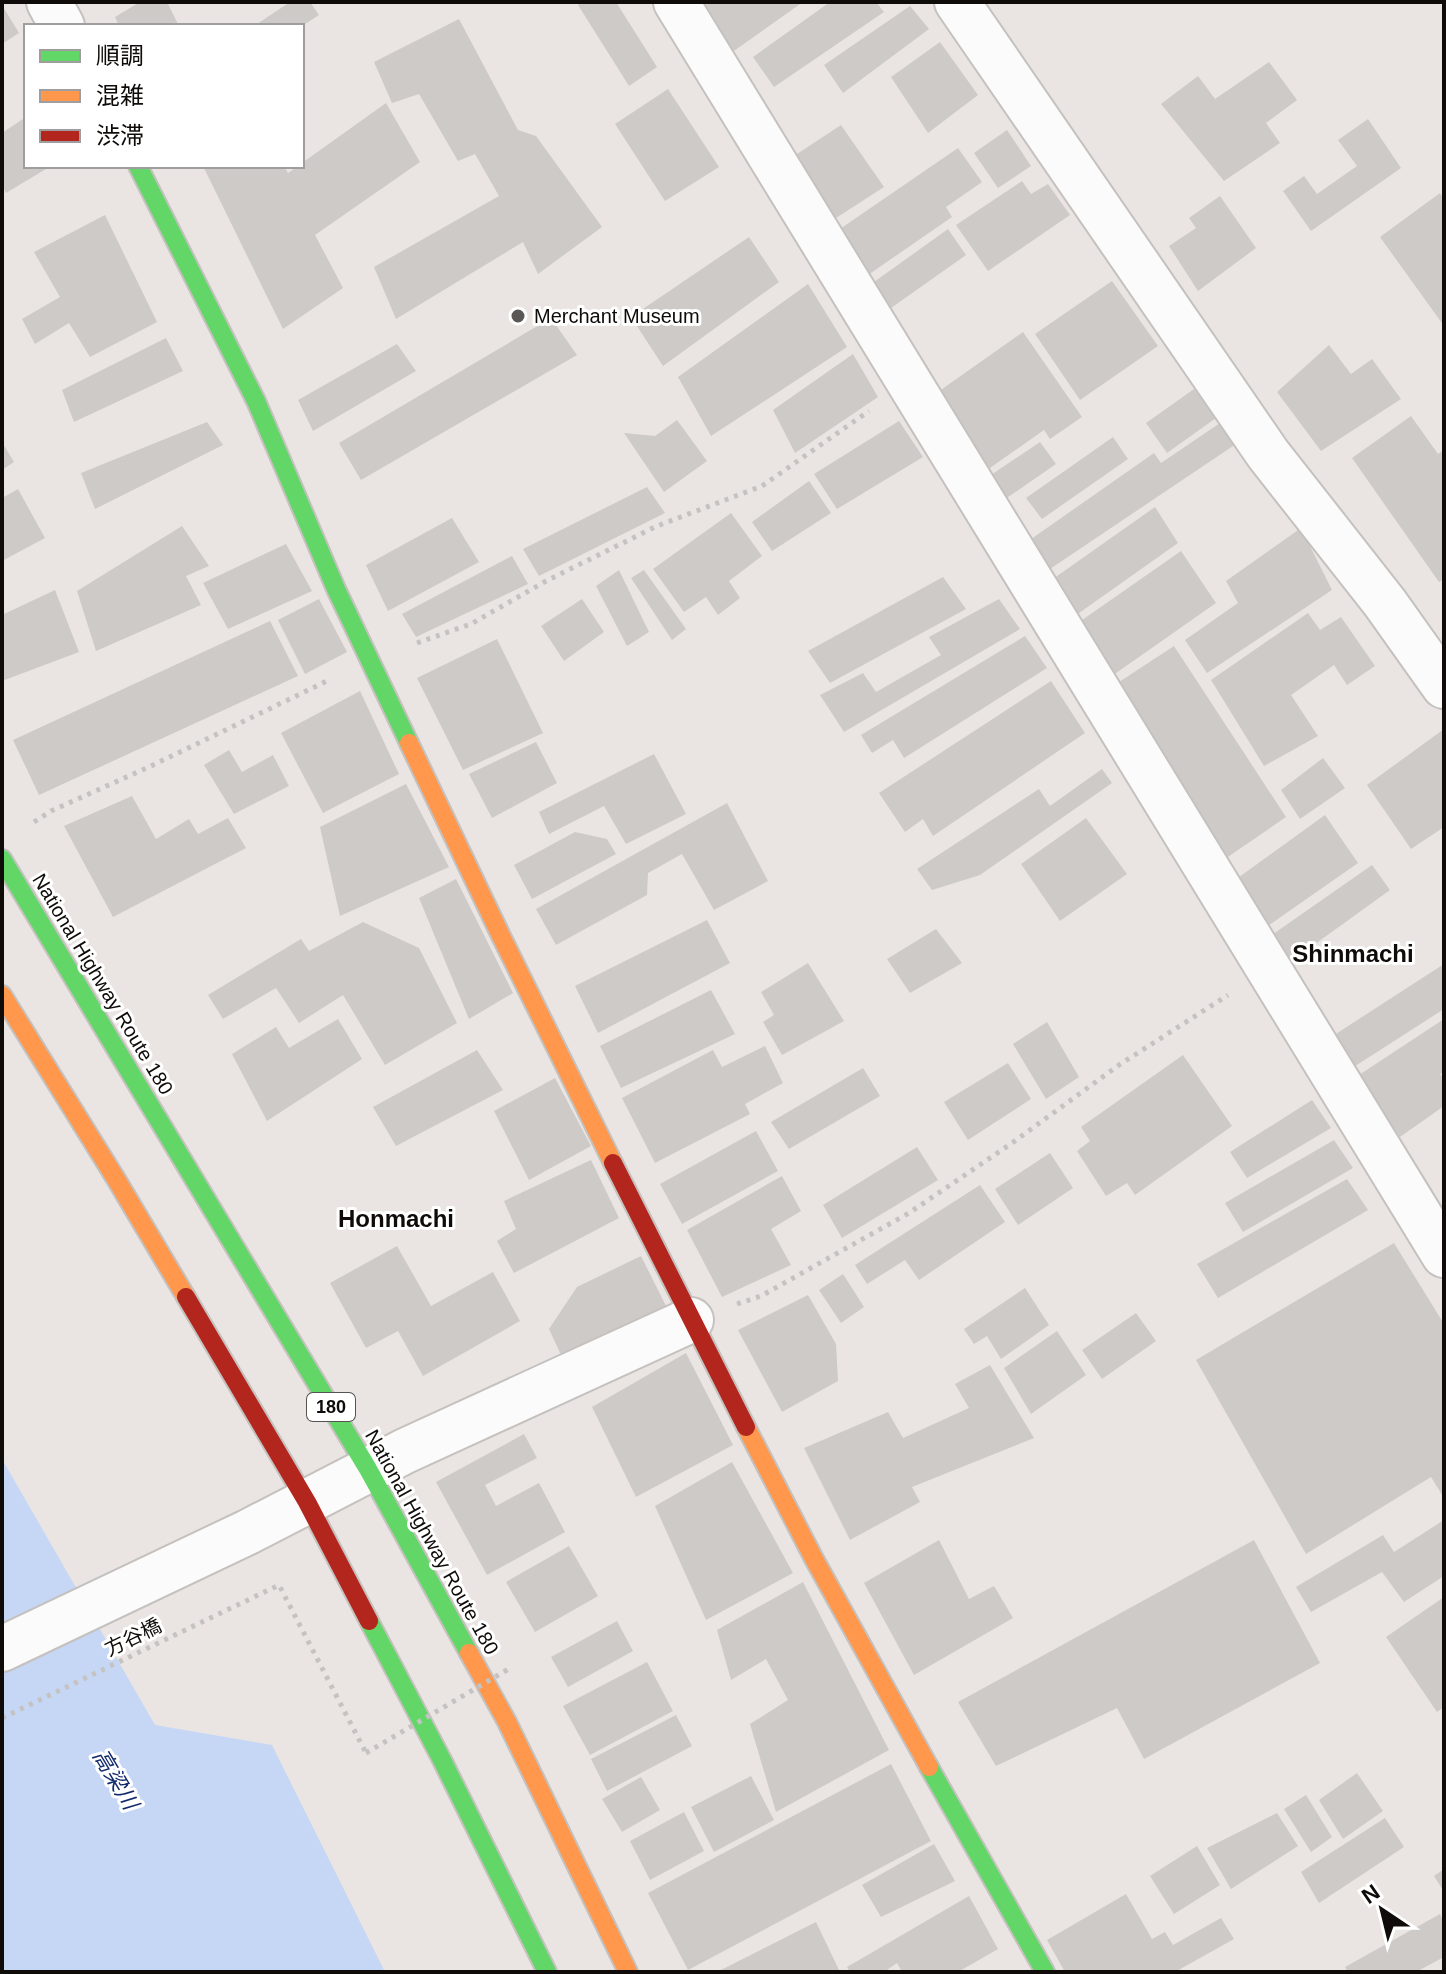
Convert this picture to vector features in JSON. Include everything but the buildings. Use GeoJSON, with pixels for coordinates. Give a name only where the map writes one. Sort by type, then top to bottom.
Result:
{"type":"FeatureCollection","features":[{"type":"Feature","properties":{"kind":"main road"},"geometry":{"type":"LineString","coordinates":[[139,168],[256,401],[336,589],[501,936],[691,1320],[821,1570],[1045,1972]]}},
{"type":"Feature","properties":{"kind":"main road","name":"National Highway Route 180"},"geometry":{"type":"LineString","coordinates":[[2,859],[368,1469],[507,1722],[628,1972]]}},
{"type":"Feature","properties":{"kind":"main road"},"geometry":{"type":"LineString","coordinates":[[2,995],[116,1179],[307,1502],[442,1760],[547,1972]]}},
{"type":"Feature","properties":{"kind":"street"},"geometry":{"type":"LineString","coordinates":[[49,2],[61,24]]}},
{"type":"Feature","properties":{"kind":"street"},"geometry":{"type":"LineString","coordinates":[[676,2],[1444,1255]]}},
{"type":"Feature","properties":{"kind":"street"},"geometry":{"type":"LineString","coordinates":[[957,2],[1268,454],[1385,603],[1444,686]]}},
{"type":"Feature","properties":{"kind":"street"},"geometry":{"type":"LineString","coordinates":[[2,1649],[248,1532],[368,1469],[691,1320]]}},
{"type":"Feature","properties":{"kind":"path"},"geometry":{"type":"LineString","coordinates":[[27,826],[51,811],[370,660],[471,624],[546,581],[657,526],[762,486],[908,382]]}},
{"type":"Feature","properties":{"kind":"path"},"geometry":{"type":"LineString","coordinates":[[691,1320],[761,1296],[909,1213],[1119,1065],[1268,969]]}},
{"type":"Feature","properties":{"kind":"path","name":"方谷橋"},"geometry":{"type":"LineString","coordinates":[[2,1718],[279,1585],[366,1753],[512,1667]]}},
{"type":"Feature","properties":{"kind":"water","name":"高梁川"},"geometry":{"type":"Polygon","coordinates":[[[2,1459],[155,1725],[272,1745],[385,1972],[2,1972],[2,1459]]]}},
{"type":"Feature","properties":{"kind":"traffic: fast"},"geometry":{"type":"LineString","coordinates":[[139,168],[256,401],[336,589],[409,743]]}},
{"type":"Feature","properties":{"kind":"traffic: fast"},"geometry":{"type":"LineString","coordinates":[[2,859],[368,1469],[469,1653]]}},
{"type":"Feature","properties":{"kind":"traffic: fast"},"geometry":{"type":"LineString","coordinates":[[369,1621],[547,1972]]}},
{"type":"Feature","properties":{"kind":"traffic: fast"},"geometry":{"type":"LineString","coordinates":[[929,1767],[1045,1972]]}},
{"type":"Feature","properties":{"kind":"traffic: slow"},"geometry":{"type":"LineString","coordinates":[[409,743],[613,1163]]}},
{"type":"Feature","properties":{"kind":"traffic: slow"},"geometry":{"type":"LineString","coordinates":[[2,995],[186,1297]]}},
{"type":"Feature","properties":{"kind":"traffic: slow"},"geometry":{"type":"LineString","coordinates":[[746,1427],[813,1557],[929,1767]]}},
{"type":"Feature","properties":{"kind":"traffic: slow"},"geometry":{"type":"LineString","coordinates":[[469,1653],[507,1722],[628,1972]]}},
{"type":"Feature","properties":{"kind":"traffic: jam"},"geometry":{"type":"LineString","coordinates":[[613,1163],[746,1427]]}},
{"type":"Feature","properties":{"kind":"traffic: jam"},"geometry":{"type":"LineString","coordinates":[[186,1297],[307,1502],[369,1621]]}},
{"type":"Feature","properties":{"kind":"place","name":"Merchant Museum"},"geometry":{"type":"Point","coordinates":[518,316]}},
{"type":"Feature","properties":{"kind":"district","name":"Shinmachi"},"geometry":{"type":"Point","coordinates":[1353,954]}},
{"type":"Feature","properties":{"kind":"district","name":"Honmachi"},"geometry":{"type":"Point","coordinates":[396,1219]}}]}
